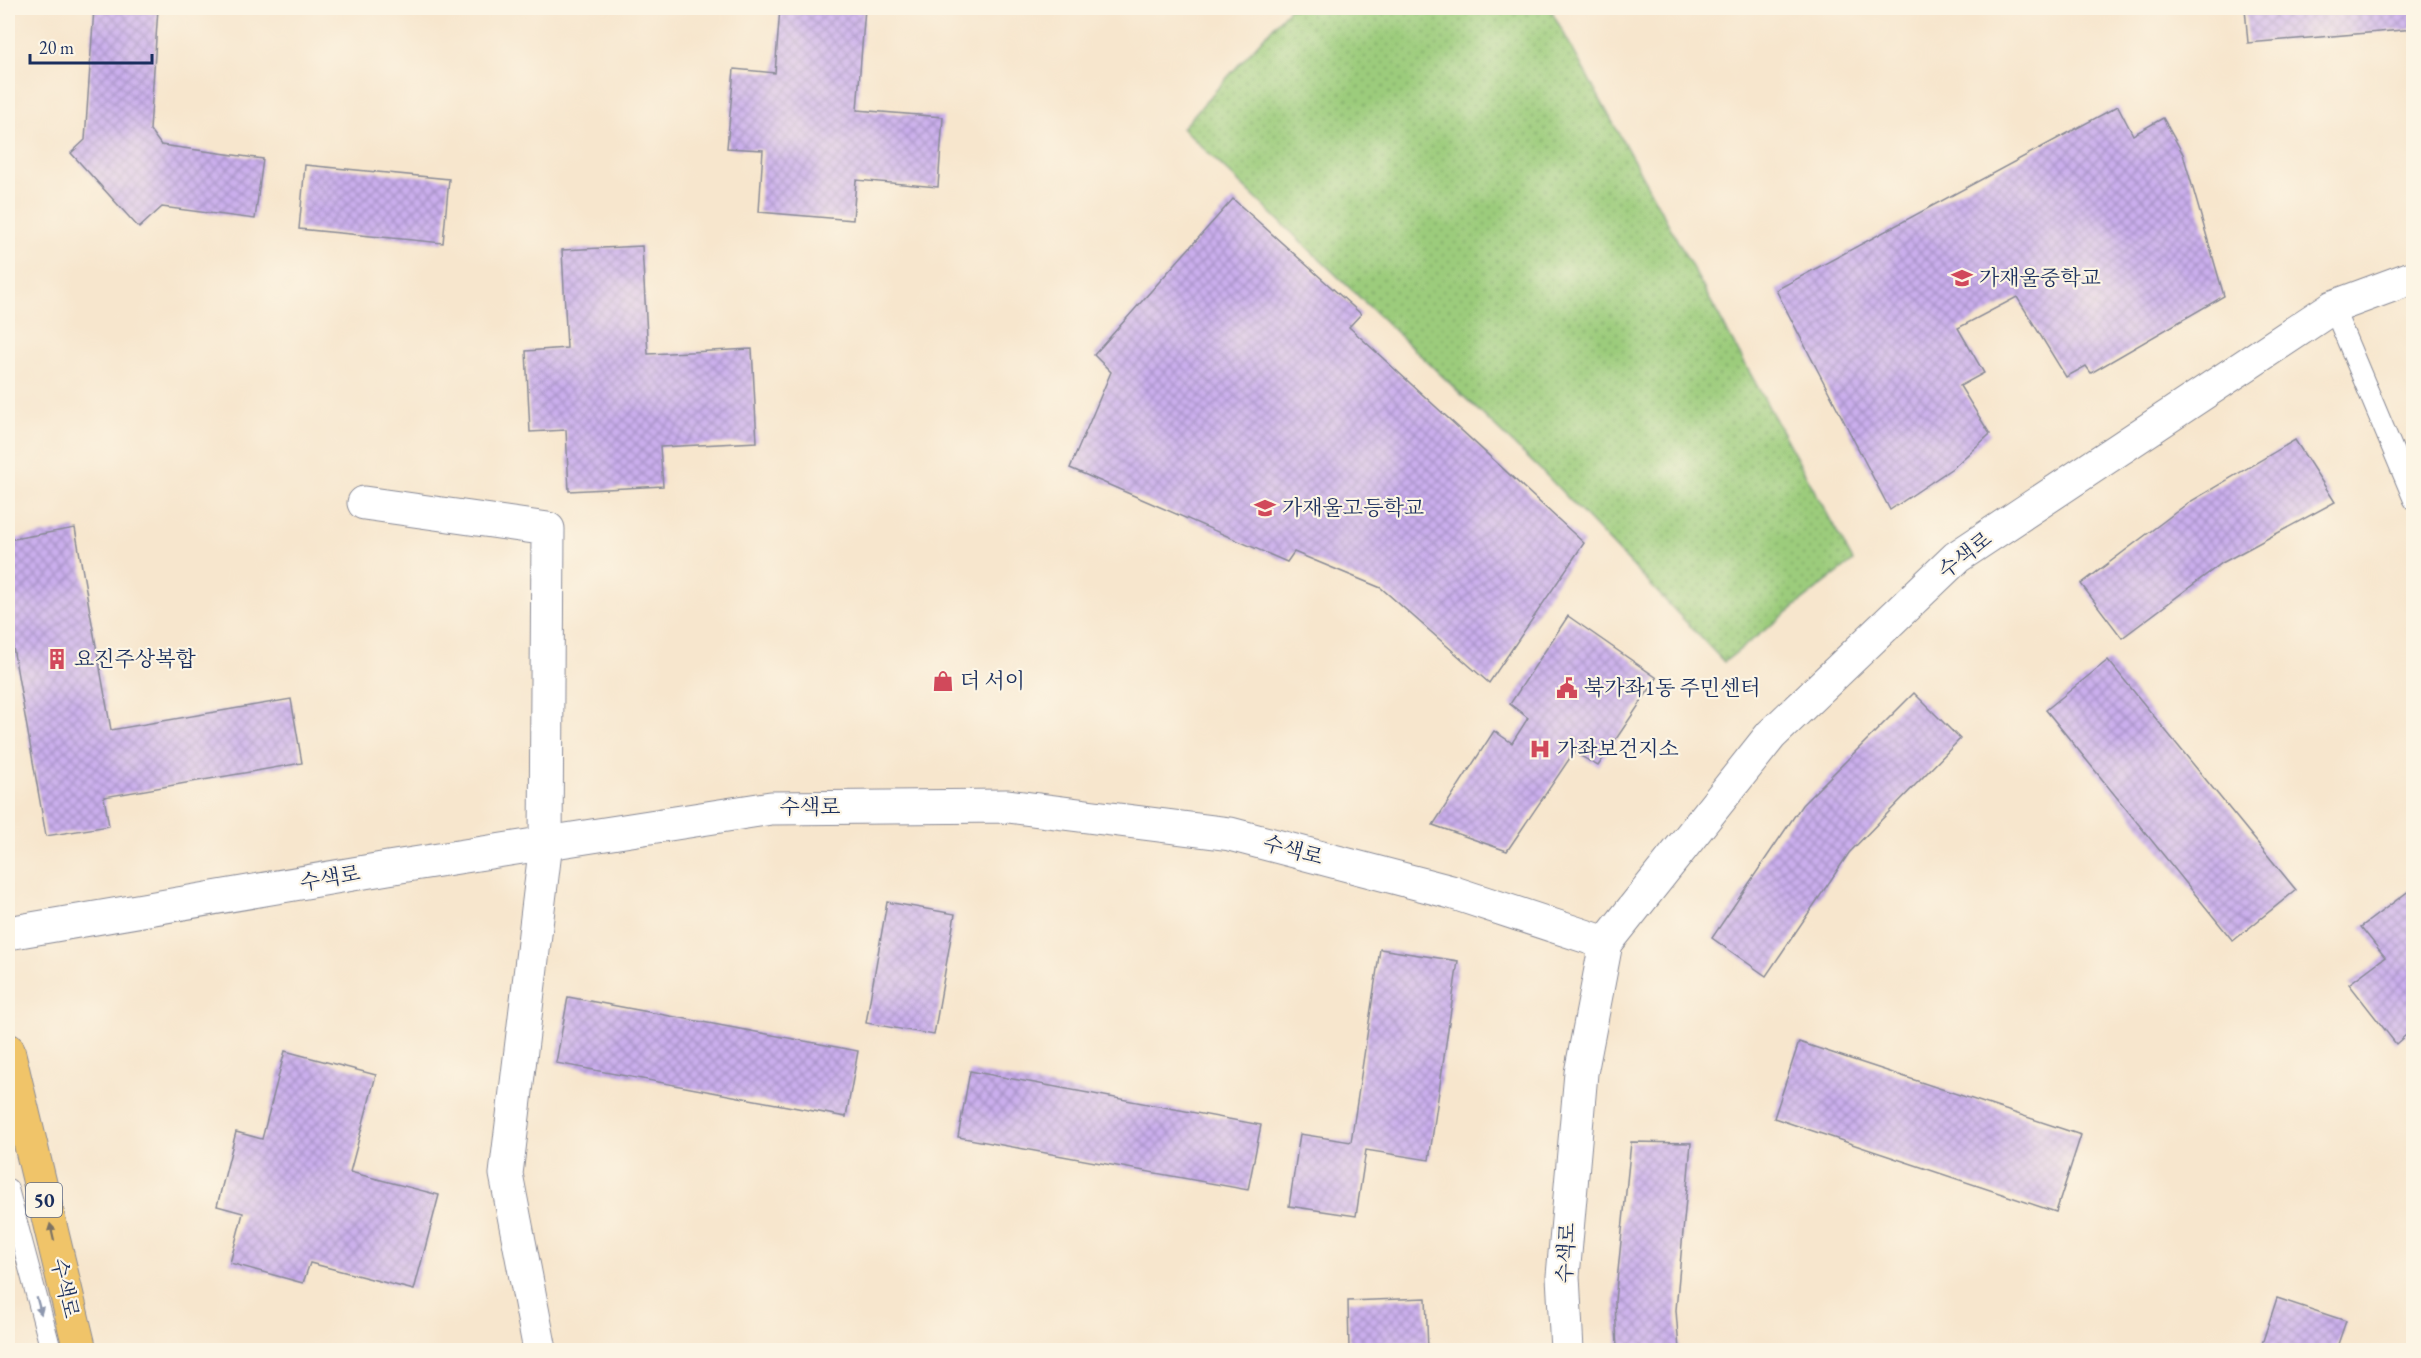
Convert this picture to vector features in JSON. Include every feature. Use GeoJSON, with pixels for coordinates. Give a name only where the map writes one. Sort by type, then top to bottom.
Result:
{"type":"FeatureCollection","features":[{"type":"Feature","properties":{"kind":"main road","name":"수색로"},"geometry":{"type":"LineString","coordinates":[[8,1050],[80,1350]]}},
{"type":"Feature","properties":{"kind":"street","name":"수색로"},"geometry":{"type":"LineString","coordinates":[[1567,1350],[1563,1276],[1581,1073],[1606,943],[1771,735],[1957,557],[2333,307],[2414,277]]}},
{"type":"Feature","properties":{"kind":"street"},"geometry":{"type":"LineString","coordinates":[[364,503],[548,529],[546,843],[506,1174],[540,1350]]}},
{"type":"Feature","properties":{"kind":"street","name":"수색로"},"geometry":{"type":"LineString","coordinates":[[8,933],[771,807],[1008,806],[1230,834],[1451,892],[1606,943]]}},
{"type":"Feature","properties":{"kind":"lane"},"geometry":{"type":"LineString","coordinates":[[2333,307],[2414,500]]}},
{"type":"Feature","properties":{"kind":"lane"},"geometry":{"type":"LineString","coordinates":[[8,1189],[51,1350]]}},
{"type":"Feature","properties":{"kind":"green space"},"geometry":{"type":"Polygon","coordinates":[[[1290,8],[1550,8],[1853,561],[1724,662],[1547,476],[1182,128],[1290,8]]]}},
{"type":"Feature","properties":{"kind":"building"},"geometry":{"type":"Polygon","coordinates":[[[94,8],[158,8],[150,130],[161,145],[263,159],[255,219],[162,207],[139,228],[71,153],[85,140],[94,8]]]}},
{"type":"Feature","properties":{"kind":"building"},"geometry":{"type":"Polygon","coordinates":[[[780,8],[865,8],[857,110],[943,117],[938,187],[856,180],[853,220],[759,212],[763,150],[727,148],[734,69],[775,73],[780,8]]]}},
{"type":"Feature","properties":{"kind":"building"},"geometry":{"type":"Polygon","coordinates":[[[2245,8],[2414,8],[2414,29],[2248,43],[2245,8]]]}},
{"type":"Feature","properties":{"kind":"building","name":"가재울중학교"},"geometry":{"type":"Polygon","coordinates":[[[2118,106],[2133,135],[2163,118],[2183,154],[2224,296],[2091,373],[2086,366],[2066,377],[2017,297],[1958,328],[1984,373],[1960,386],[1990,434],[1954,467],[1890,510],[1776,290],[2118,106]]]}},
{"type":"Feature","properties":{"kind":"building"},"geometry":{"type":"Polygon","coordinates":[[[305,165],[449,179],[443,243],[299,229],[305,165]]]}},
{"type":"Feature","properties":{"kind":"building","name":"가재울고등학교"},"geometry":{"type":"Polygon","coordinates":[[[1233,199],[1361,314],[1349,327],[1584,543],[1489,683],[1381,588],[1294,552],[1287,562],[1070,468],[1111,372],[1094,355],[1233,199]]]}},
{"type":"Feature","properties":{"kind":"building"},"geometry":{"type":"Polygon","coordinates":[[[642,246],[648,354],[752,349],[757,442],[660,447],[663,486],[569,491],[566,430],[530,432],[526,351],[567,348],[562,250],[642,246]]]}},
{"type":"Feature","properties":{"kind":"building"},"geometry":{"type":"Polygon","coordinates":[[[2295,440],[2335,502],[2222,563],[2122,638],[2081,584],[2188,503],[2295,440]]]}},
{"type":"Feature","properties":{"kind":"building","name":"요진주상복합"},"geometry":{"type":"Polygon","coordinates":[[[75,528],[111,730],[291,699],[302,763],[104,797],[109,826],[46,836],[8,619],[8,540],[75,528]]]}},
{"type":"Feature","properties":{"kind":"building"},"geometry":{"type":"Polygon","coordinates":[[[1568,616],[1657,678],[1598,766],[1574,752],[1507,851],[1433,825],[1494,731],[1512,743],[1528,718],[1510,704],[1568,616]]]}},
{"type":"Feature","properties":{"kind":"building"},"geometry":{"type":"Polygon","coordinates":[[[2108,660],[2296,890],[2233,941],[2046,710],[2108,660]]]}},
{"type":"Feature","properties":{"kind":"building"},"geometry":{"type":"Polygon","coordinates":[[[1914,693],[1960,739],[1849,853],[1766,976],[1712,938],[1802,805],[1914,693]]]}},
{"type":"Feature","properties":{"kind":"building"},"geometry":{"type":"Polygon","coordinates":[[[2414,887],[2414,1045],[2406,1035],[2396,1044],[2349,984],[2385,957],[2361,927],[2414,887]]]}},
{"type":"Feature","properties":{"kind":"building"},"geometry":{"type":"Polygon","coordinates":[[[887,902],[955,914],[934,1035],[866,1023],[887,902]]]}},
{"type":"Feature","properties":{"kind":"building"},"geometry":{"type":"Polygon","coordinates":[[[1380,949],[1458,961],[1429,1160],[1366,1150],[1356,1216],[1289,1206],[1300,1134],[1351,1142],[1380,949]]]}},
{"type":"Feature","properties":{"kind":"building"},"geometry":{"type":"Polygon","coordinates":[[[568,997],[858,1051],[846,1117],[556,1063],[568,997]]]}},
{"type":"Feature","properties":{"kind":"building"},"geometry":{"type":"Polygon","coordinates":[[[1799,1042],[2081,1135],[2056,1212],[1774,1118],[1799,1042]]]}},
{"type":"Feature","properties":{"kind":"building"},"geometry":{"type":"Polygon","coordinates":[[[285,1051],[376,1075],[350,1172],[439,1195],[414,1290],[310,1263],[303,1283],[230,1263],[243,1213],[217,1206],[236,1132],[262,1139],[285,1051]]]}},
{"type":"Feature","properties":{"kind":"building"},"geometry":{"type":"Polygon","coordinates":[[[970,1071],[1261,1125],[1248,1190],[958,1137],[970,1071]]]}},
{"type":"Feature","properties":{"kind":"building"},"geometry":{"type":"Polygon","coordinates":[[[1631,1142],[1691,1143],[1676,1310],[1679,1350],[1617,1350],[1615,1301],[1631,1142]]]}},
{"type":"Feature","properties":{"kind":"building"},"geometry":{"type":"Polygon","coordinates":[[[1426,1298],[1428,1350],[1349,1350],[1348,1301],[1426,1298]]]}},
{"type":"Feature","properties":{"kind":"building"},"geometry":{"type":"Polygon","coordinates":[[[2277,1298],[2346,1321],[2336,1350],[2260,1350],[2277,1298]]]}},
{"type":"Feature","properties":{"kind":"place","name":"가재울중학교"},"geometry":{"type":"Point","coordinates":[1962,278]}},
{"type":"Feature","properties":{"kind":"place","name":"가재울고등학교"},"geometry":{"type":"Point","coordinates":[1265,508]}},
{"type":"Feature","properties":{"kind":"place","name":"요진주상복합"},"geometry":{"type":"Point","coordinates":[57,659]}},
{"type":"Feature","properties":{"kind":"place","name":"더 서이"},"geometry":{"type":"Point","coordinates":[943,681]}},
{"type":"Feature","properties":{"kind":"place","name":"북가좌1동 주민센터"},"geometry":{"type":"Point","coordinates":[1567,688]}},
{"type":"Feature","properties":{"kind":"place","name":"가좌보건지소"},"geometry":{"type":"Point","coordinates":[1540,749]}}]}
